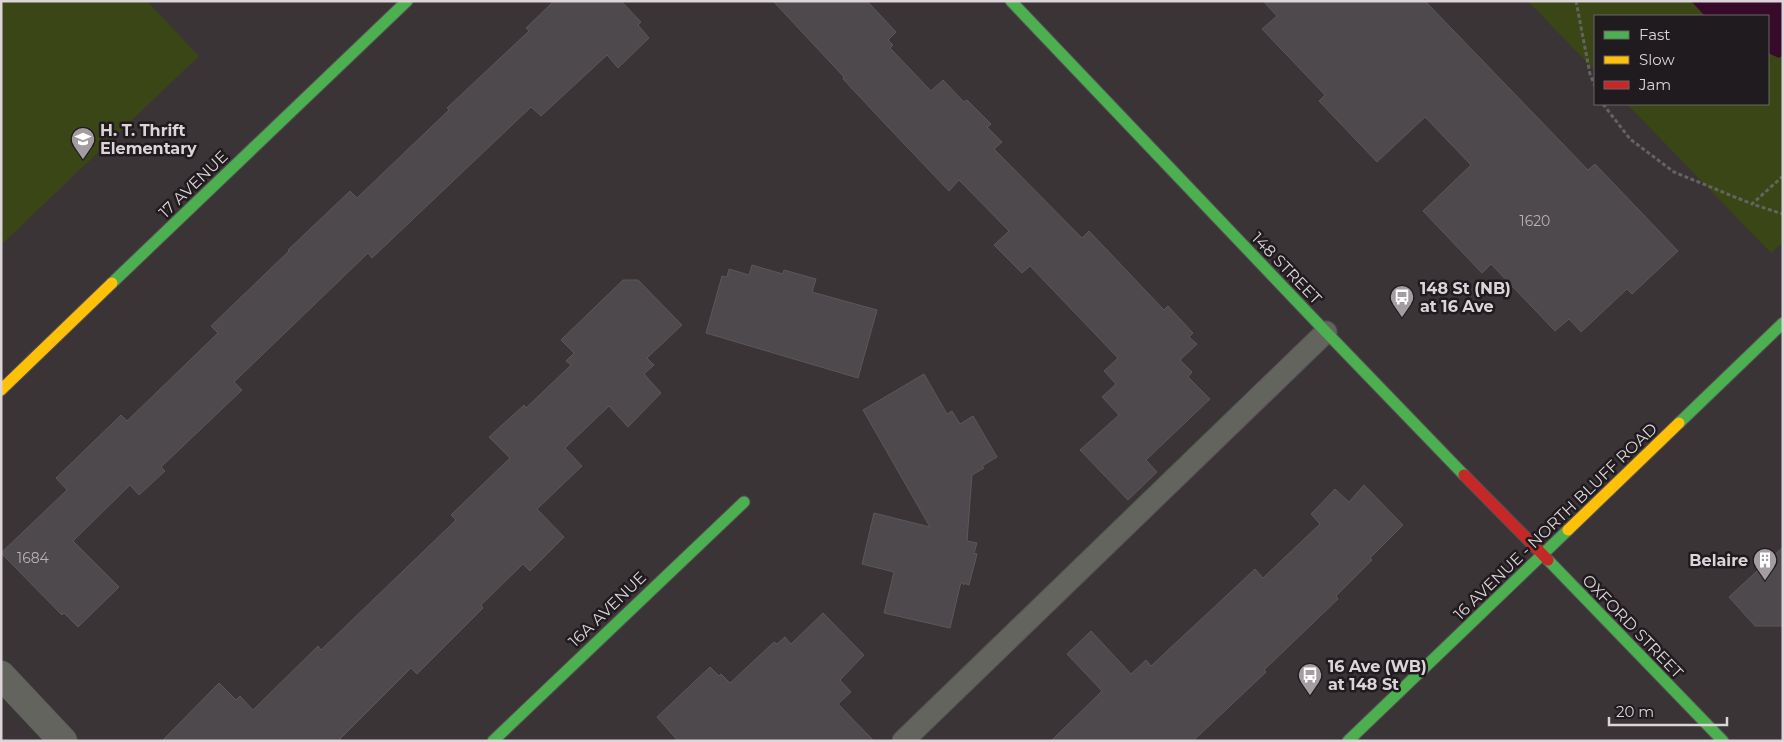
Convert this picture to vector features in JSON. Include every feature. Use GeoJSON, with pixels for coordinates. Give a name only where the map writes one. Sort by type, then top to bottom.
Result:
{"type":"FeatureCollection","features":[{"type":"Feature","properties":{"kind":"main road","name":"17 AVENUE"},"geometry":{"type":"LineString","coordinates":[[1,390],[407,1]]}},
{"type":"Feature","properties":{"kind":"main road","name":"148 STREET"},"geometry":{"type":"LineString","coordinates":[[1011,1],[1541,556]]}},
{"type":"Feature","properties":{"kind":"main road","name":"16 AVENUE - NORTH BLUFF ROAD"},"geometry":{"type":"LineString","coordinates":[[1348,741],[1783,323]]}},
{"type":"Feature","properties":{"kind":"main road","name":"16A AVENUE"},"geometry":{"type":"LineString","coordinates":[[493,741],[744,502]]}},
{"type":"Feature","properties":{"kind":"main road","name":"OXFORD STREET"},"geometry":{"type":"LineString","coordinates":[[1541,556],[1723,741]]}},
{"type":"Feature","properties":{"kind":"street"},"geometry":{"type":"LineString","coordinates":[[1,676],[63,741]]}},
{"type":"Feature","properties":{"kind":"lane"},"geometry":{"type":"LineString","coordinates":[[903,741],[1326,332]]}},
{"type":"Feature","properties":{"kind":"path"},"geometry":{"type":"LineString","coordinates":[[1576,1],[1590,74],[1594,84]]}},
{"type":"Feature","properties":{"kind":"path"},"geometry":{"type":"LineString","coordinates":[[1604,105],[1630,139],[1674,172],[1752,204],[1783,214]]}},
{"type":"Feature","properties":{"kind":"path"},"geometry":{"type":"LineString","coordinates":[[1752,204],[1783,176]]}},
{"type":"Feature","properties":{"kind":"green space"},"geometry":{"type":"Polygon","coordinates":[[[1,1],[147,1],[199,56],[1,245],[1,1]]]}},
{"type":"Feature","properties":{"kind":"green space"},"geometry":{"type":"Polygon","coordinates":[[[1528,1],[1783,1],[1783,242],[1771,253],[1628,105],[1769,105],[1769,15],[1594,15],[1594,70],[1528,1]]]}},
{"type":"Feature","properties":{"kind":"shaded area"},"geometry":{"type":"Polygon","coordinates":[[[1691,1],[1783,1],[1783,55],[1779,58],[1769,53],[1769,15],[1704,15],[1691,1]]]}},
{"type":"Feature","properties":{"kind":"building"},"geometry":{"type":"Polygon","coordinates":[[[554,1],[621,1],[641,22],[638,25],[649,38],[618,68],[607,55],[541,116],[531,107],[372,258],[368,253],[234,382],[242,390],[161,467],[165,471],[139,495],[130,485],[73,541],[119,587],[78,627],[64,613],[62,615],[1,553],[67,490],[56,478],[121,415],[127,421],[218,333],[211,326],[288,250],[350,191],[357,198],[449,110],[447,108],[529,31],[526,28],[554,1]]]}},
{"type":"Feature","properties":{"kind":"building"},"geometry":{"type":"Polygon","coordinates":[[[773,1],[867,1],[896,32],[888,40],[893,45],[890,48],[931,91],[943,80],[964,102],[967,100],[991,124],[987,127],[1002,142],[994,149],[1082,238],[1089,231],[1164,310],[1168,306],[1193,333],[1189,337],[1197,344],[1180,360],[1192,372],[1188,377],[1210,399],[1146,460],[1157,472],[1128,500],[1080,450],[1119,415],[1102,397],[1116,384],[1104,371],[1118,358],[1030,266],[1022,273],[994,245],[1009,231],[959,180],[949,191],[843,79],[844,77],[773,1]]]}},
{"type":"Feature","properties":{"kind":"building"},"geometry":{"type":"Polygon","coordinates":[[[1263,1],[1425,1],[1588,170],[1595,164],[1678,251],[1632,294],[1627,289],[1581,332],[1569,319],[1555,331],[1491,264],[1482,273],[1423,211],[1471,165],[1425,117],[1377,162],[1319,101],[1325,95],[1262,29],[1277,16],[1263,1]]]}},
{"type":"Feature","properties":{"kind":"building"},"geometry":{"type":"Polygon","coordinates":[[[752,265],[783,274],[784,270],[816,279],[812,292],[877,310],[858,378],[706,333],[722,276],[727,277],[729,269],[749,275],[752,265]]]}},
{"type":"Feature","properties":{"kind":"building"},"geometry":{"type":"Polygon","coordinates":[[[623,280],[638,280],[682,325],[647,358],[654,365],[644,374],[661,393],[628,427],[609,406],[565,448],[582,466],[537,509],[564,537],[530,571],[523,564],[481,605],[483,608],[417,674],[411,668],[338,741],[162,741],[219,683],[236,700],[240,696],[253,710],[318,646],[321,650],[456,520],[451,515],[510,458],[489,437],[524,405],[526,408],[571,365],[566,361],[574,353],[561,340],[623,280]]]}},
{"type":"Feature","properties":{"kind":"building"},"geometry":{"type":"Polygon","coordinates":[[[924,374],[947,414],[952,411],[960,424],[973,416],[997,457],[972,475],[967,541],[977,543],[974,553],[977,554],[969,585],[964,583],[964,585],[961,582],[950,628],[884,613],[894,572],[862,564],[874,513],[930,527],[863,410],[924,374]]]}},
{"type":"Feature","properties":{"kind":"building"},"geometry":{"type":"Polygon","coordinates":[[[1364,485],[1403,525],[1336,596],[1338,599],[1264,670],[1266,672],[1193,741],[1051,741],[1102,691],[1067,654],[1091,631],[1131,674],[1146,660],[1151,666],[1255,569],[1263,578],[1320,524],[1311,514],[1335,489],[1349,502],[1364,485]]]}},
{"type":"Feature","properties":{"kind":"building","name":"Belaire"},"geometry":{"type":"Polygon","coordinates":[[[1783,547],[1783,626],[1755,626],[1729,597],[1783,547]]]}},
{"type":"Feature","properties":{"kind":"building"},"geometry":{"type":"Polygon","coordinates":[[[823,613],[864,655],[840,680],[851,692],[838,704],[874,741],[678,741],[657,717],[710,667],[730,683],[774,642],[777,644],[785,637],[791,644],[823,613]]]}},
{"type":"Feature","properties":{"kind":"traffic: fast"},"geometry":{"type":"LineString","coordinates":[[112,283],[407,1]]}},
{"type":"Feature","properties":{"kind":"traffic: fast"},"geometry":{"type":"LineString","coordinates":[[1011,1],[1464,475]]}},
{"type":"Feature","properties":{"kind":"traffic: fast"},"geometry":{"type":"LineString","coordinates":[[1679,423],[1783,323]]}},
{"type":"Feature","properties":{"kind":"traffic: fast"},"geometry":{"type":"LineString","coordinates":[[493,741],[744,502]]}},
{"type":"Feature","properties":{"kind":"traffic: fast"},"geometry":{"type":"LineString","coordinates":[[1348,741],[1568,530]]}},
{"type":"Feature","properties":{"kind":"traffic: fast"},"geometry":{"type":"LineString","coordinates":[[1548,560],[1723,741]]}},
{"type":"Feature","properties":{"kind":"traffic: slow"},"geometry":{"type":"LineString","coordinates":[[1,390],[112,283]]}},
{"type":"Feature","properties":{"kind":"traffic: slow"},"geometry":{"type":"LineString","coordinates":[[1568,530],[1679,423]]}},
{"type":"Feature","properties":{"kind":"traffic: jam"},"geometry":{"type":"LineString","coordinates":[[1464,475],[1548,560]]}},
{"type":"Feature","properties":{"kind":"place","name":"H. T. Thrift Elementary"},"geometry":{"type":"Point","coordinates":[83,160]}},
{"type":"Feature","properties":{"kind":"place","name":"148 St (NB) at 16 Ave"},"geometry":{"type":"Point","coordinates":[1402,318]}},
{"type":"Feature","properties":{"kind":"place","name":"Belaire"},"geometry":{"type":"Point","coordinates":[1765,581]}},
{"type":"Feature","properties":{"kind":"place","name":"16 Ave (WB) at 148 St"},"geometry":{"type":"Point","coordinates":[1310,696]}}]}
